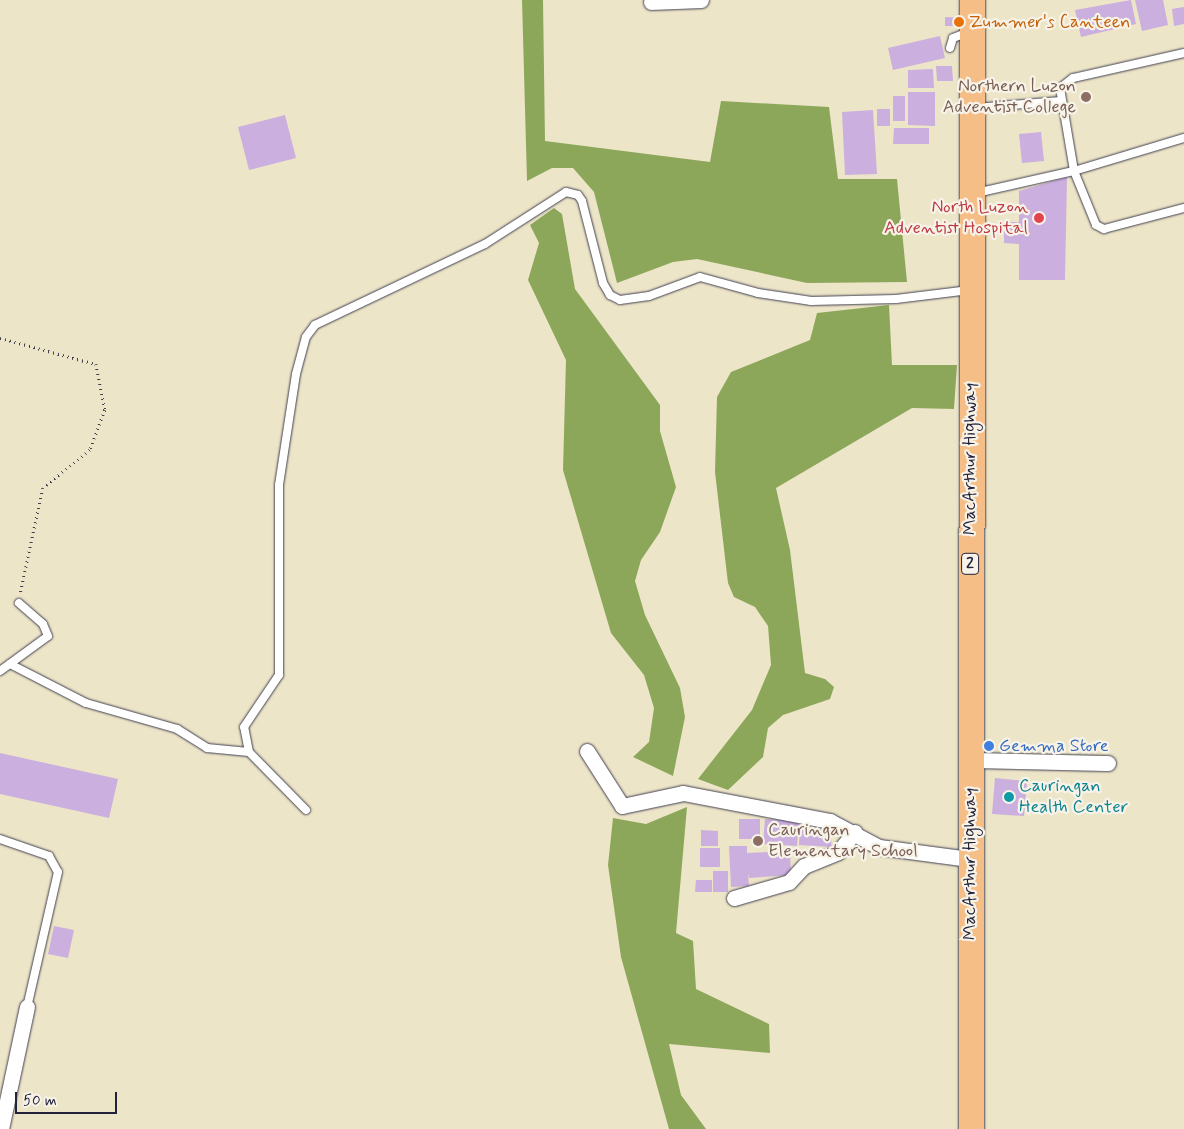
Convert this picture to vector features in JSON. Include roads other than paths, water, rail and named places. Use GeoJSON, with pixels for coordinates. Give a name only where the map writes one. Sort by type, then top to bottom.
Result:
{"type":"FeatureCollection","features":[{"type":"Feature","properties":{"kind":"highway","name":"MacArthur Highway"},"geometry":{"type":"LineString","coordinates":[[971,1129],[969,290],[972,0]]}},
{"type":"Feature","properties":{"kind":"street"},"geometry":{"type":"LineString","coordinates":[[652,2],[701,0]]}},
{"type":"Feature","properties":{"kind":"street"},"geometry":{"type":"LineString","coordinates":[[587,751],[622,806],[684,793],[830,821],[855,832],[879,847],[970,859]]}},
{"type":"Feature","properties":{"kind":"street"},"geometry":{"type":"LineString","coordinates":[[970,760],[1108,763]]}},
{"type":"Feature","properties":{"kind":"street"},"geometry":{"type":"LineString","coordinates":[[734,898],[789,882],[804,866],[838,852],[855,832]]}},
{"type":"Feature","properties":{"kind":"street"},"geometry":{"type":"LineString","coordinates":[[1,1129],[27,1007]]}},
{"type":"Feature","properties":{"kind":"lane"},"geometry":{"type":"LineString","coordinates":[[950,48],[953,38],[973,31]]}},
{"type":"Feature","properties":{"kind":"lane"},"geometry":{"type":"LineString","coordinates":[[1184,53],[1073,78],[1060,88],[1074,171],[1086,206],[1096,225],[1104,229],[1184,208]]}},
{"type":"Feature","properties":{"kind":"lane"},"geometry":{"type":"LineString","coordinates":[[972,109],[1061,100]]}},
{"type":"Feature","properties":{"kind":"lane"},"geometry":{"type":"LineString","coordinates":[[970,194],[1074,171],[1184,138]]}},
{"type":"Feature","properties":{"kind":"lane"},"geometry":{"type":"LineString","coordinates":[[306,810],[249,752],[244,727],[272,690],[282,661],[276,578],[279,485],[296,374],[306,337],[315,326],[485,244],[566,192],[578,195],[582,202],[603,283],[610,295],[620,300],[649,296],[700,277],[758,293],[811,301],[896,298],[969,290]]}},
{"type":"Feature","properties":{"kind":"lane"},"geometry":{"type":"LineString","coordinates":[[0,671],[48,632],[18,603]]}},
{"type":"Feature","properties":{"kind":"lane"},"geometry":{"type":"LineString","coordinates":[[10,664],[86,703],[177,729],[207,748],[249,752]]}},
{"type":"Feature","properties":{"kind":"lane"},"geometry":{"type":"LineString","coordinates":[[0,839],[49,856],[58,872],[27,1007]]}},
{"type":"Feature","properties":{"kind":"place","name":"Zummer's Canteen"},"geometry":{"type":"Point","coordinates":[959,22]}},
{"type":"Feature","properties":{"kind":"place","name":"Northern Luzon Adventist College"},"geometry":{"type":"Point","coordinates":[1086,97]}},
{"type":"Feature","properties":{"kind":"place","name":"North Luzon Adventist Hospital"},"geometry":{"type":"Point","coordinates":[1039,218]}},
{"type":"Feature","properties":{"kind":"place","name":"Gemma Store"},"geometry":{"type":"Point","coordinates":[989,746]}},
{"type":"Feature","properties":{"kind":"place","name":"Cauringan Health Center"},"geometry":{"type":"Point","coordinates":[1009,797]}},
{"type":"Feature","properties":{"kind":"place","name":"Cauringan Elementary School"},"geometry":{"type":"Point","coordinates":[758,841]}}]}
